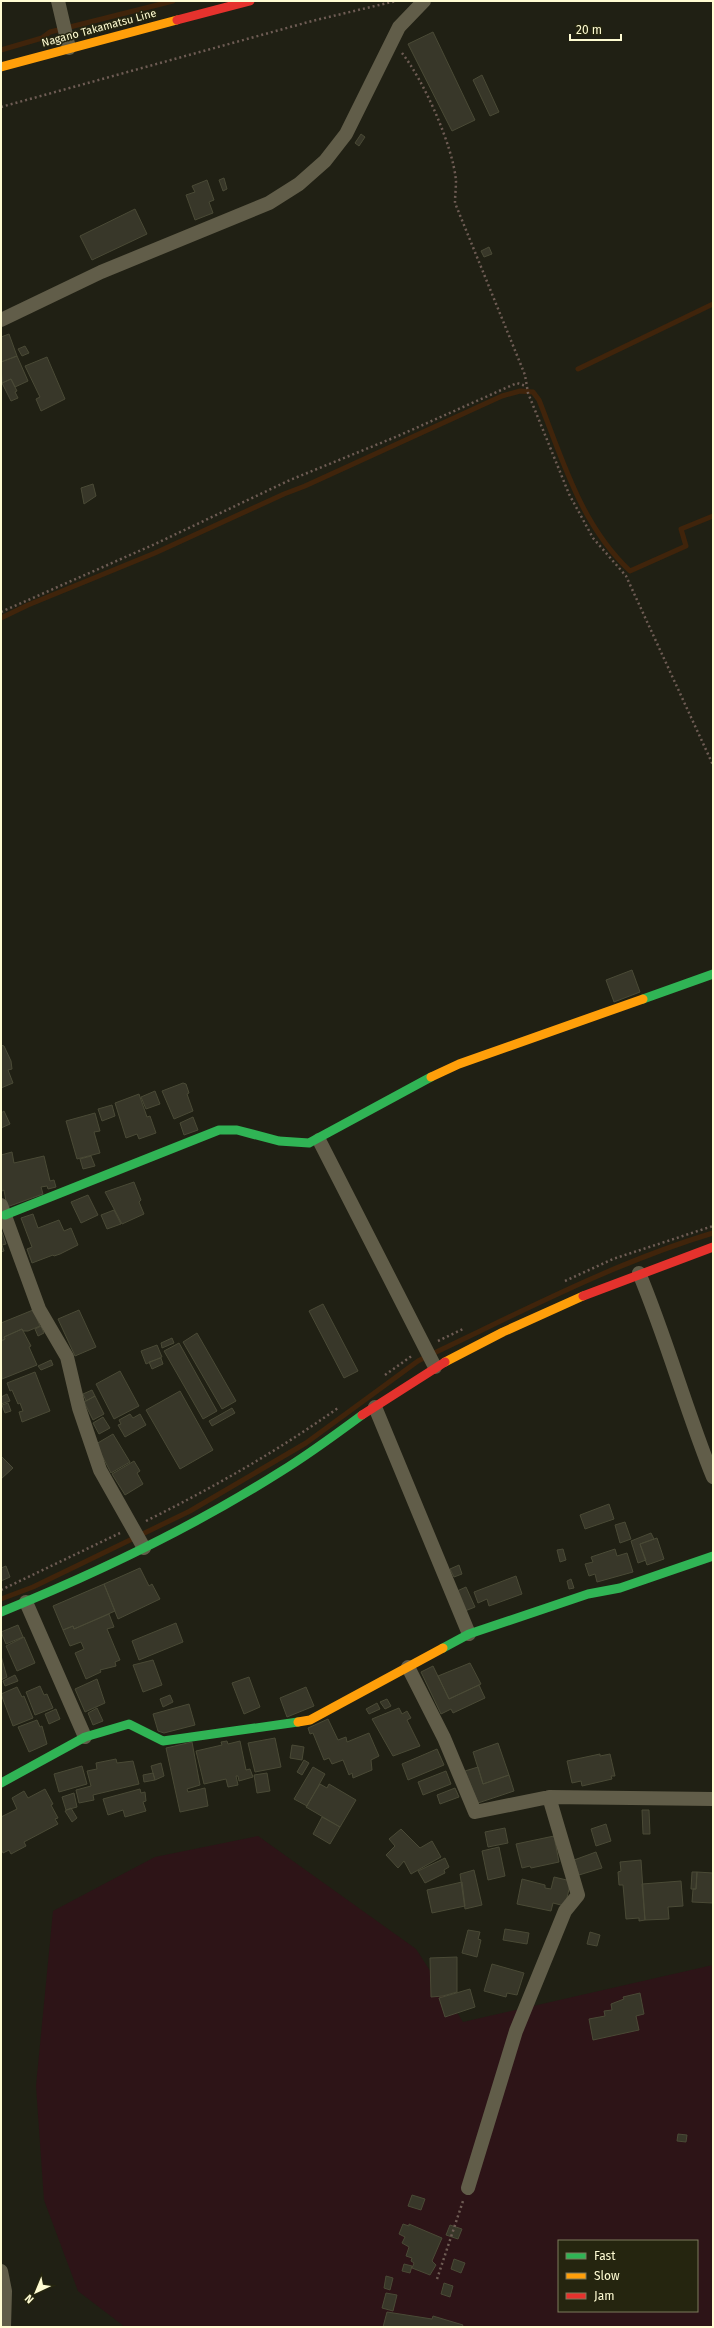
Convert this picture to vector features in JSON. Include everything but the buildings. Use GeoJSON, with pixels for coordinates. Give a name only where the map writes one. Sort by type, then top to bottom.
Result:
{"type":"FeatureCollection","features":[{"type":"Feature","properties":{"kind":"street"},"geometry":{"type":"LineString","coordinates":[[58,1],[68,42]]}},
{"type":"Feature","properties":{"kind":"street","name":"Nagano Takamatsu Line"},"geometry":{"type":"LineString","coordinates":[[1,67],[68,42],[250,1]]}},
{"type":"Feature","properties":{"kind":"street"},"geometry":{"type":"LineString","coordinates":[[1,320],[100,272],[268,203],[299,184],[325,161],[346,134],[392,40],[408,15],[424,1]]}},
{"type":"Feature","properties":{"kind":"street"},"geometry":{"type":"LineString","coordinates":[[140,1540],[100,1470],[79,1408],[67,1357],[39,1309],[2,1208],[61,1194],[109,1172],[219,1130],[237,1130],[300,1144],[319,1140],[435,1075],[459,1064],[713,974]]}},
{"type":"Feature","properties":{"kind":"street"},"geometry":{"type":"LineString","coordinates":[[319,1140],[431,1360]]}},
{"type":"Feature","properties":{"kind":"street"},"geometry":{"type":"LineString","coordinates":[[1,1612],[26,1602],[140,1540],[278,1474],[327,1442],[431,1360],[523,1323],[639,1273],[713,1247]]}},
{"type":"Feature","properties":{"kind":"street"},"geometry":{"type":"LineString","coordinates":[[639,1273],[658,1319],[696,1437],[713,1477]]}},
{"type":"Feature","properties":{"kind":"street"},"geometry":{"type":"LineString","coordinates":[[374,1406],[469,1634]]}},
{"type":"Feature","properties":{"kind":"street"},"geometry":{"type":"LineString","coordinates":[[1,1783],[85,1737],[129,1724],[163,1741],[310,1720],[469,1634],[713,1556]]}},
{"type":"Feature","properties":{"kind":"street"},"geometry":{"type":"LineString","coordinates":[[26,1602],[85,1737]]}},
{"type":"Feature","properties":{"kind":"street"},"geometry":{"type":"LineString","coordinates":[[408,1667],[444,1738],[475,1812],[549,1797],[713,1799]]}},
{"type":"Feature","properties":{"kind":"street"},"geometry":{"type":"LineString","coordinates":[[468,2188],[516,2031],[562,1917],[578,1895],[549,1797]]}},
{"type":"Feature","properties":{"kind":"street"},"geometry":{"type":"LineString","coordinates":[[1,2271],[5,2291],[4,2327]]}},
{"type":"Feature","properties":{"kind":"path"},"geometry":{"type":"LineString","coordinates":[[1,107],[305,24],[396,1]]}},
{"type":"Feature","properties":{"kind":"path"},"geometry":{"type":"LineString","coordinates":[[392,40],[407,59],[419,80],[446,138],[456,180],[455,203],[525,375],[527,389],[569,494],[593,538],[626,576],[713,765]]}},
{"type":"Feature","properties":{"kind":"path"},"geometry":{"type":"LineString","coordinates":[[1,612],[155,544],[290,480],[398,436],[517,383],[527,389]]}},
{"type":"Feature","properties":{"kind":"path"},"geometry":{"type":"LineString","coordinates":[[437,2279],[468,2188]]}},
{"type":"Feature","properties":{"kind":"shaded area"},"geometry":{"type":"Polygon","coordinates":[[[258,1836],[416,1949],[463,2022],[713,1965],[713,2327],[125,2327],[78,2291],[44,2200],[36,2086],[53,1911],[155,1857],[258,1836]]]}},
{"type":"Feature","properties":{"kind":"waterway"},"geometry":{"type":"LineString","coordinates":[[1,50],[42,38],[50,32],[173,1]]}},
{"type":"Feature","properties":{"kind":"waterway"},"geometry":{"type":"LineString","coordinates":[[578,369],[713,304]]}},
{"type":"Feature","properties":{"kind":"waterway"},"geometry":{"type":"LineString","coordinates":[[1,618],[28,605],[155,553],[502,396],[520,391],[533,392],[539,400],[565,469],[586,513],[598,533],[613,553],[630,571],[686,546],[681,529],[713,516]]}},
{"type":"Feature","properties":{"kind":"waterway"},"geometry":{"type":"LineString","coordinates":[[1,1599],[33,1587],[190,1511],[306,1443],[418,1361],[606,1272],[713,1233]]}},
{"type":"Feature","properties":{"kind":"traffic: fast"},"geometry":{"type":"LineString","coordinates":[[643,999],[713,974]]}},
{"type":"Feature","properties":{"kind":"traffic: fast"},"geometry":{"type":"LineString","coordinates":[[5,1215],[219,1130],[237,1130],[279,1141],[309,1143],[431,1077]]}},
{"type":"Feature","properties":{"kind":"traffic: fast"},"geometry":{"type":"LineString","coordinates":[[1,1612],[109,1565],[213,1512],[321,1445],[362,1415]]}},
{"type":"Feature","properties":{"kind":"traffic: fast"},"geometry":{"type":"LineString","coordinates":[[443,1648],[469,1634],[588,1594],[620,1588],[713,1556]]}},
{"type":"Feature","properties":{"kind":"traffic: fast"},"geometry":{"type":"LineString","coordinates":[[1,1783],[85,1737],[129,1724],[163,1741],[298,1722]]}},
{"type":"Feature","properties":{"kind":"traffic: slow"},"geometry":{"type":"LineString","coordinates":[[1,67],[177,20]]}},
{"type":"Feature","properties":{"kind":"traffic: slow"},"geometry":{"type":"LineString","coordinates":[[431,1077],[459,1064],[643,999]]}},
{"type":"Feature","properties":{"kind":"traffic: slow"},"geometry":{"type":"LineString","coordinates":[[445,1362],[503,1332],[583,1296]]}},
{"type":"Feature","properties":{"kind":"traffic: slow"},"geometry":{"type":"LineString","coordinates":[[298,1722],[310,1720],[443,1648]]}},
{"type":"Feature","properties":{"kind":"traffic: jam"},"geometry":{"type":"LineString","coordinates":[[177,20],[250,1]]}},
{"type":"Feature","properties":{"kind":"traffic: jam"},"geometry":{"type":"LineString","coordinates":[[583,1296],[713,1247]]}},
{"type":"Feature","properties":{"kind":"traffic: jam"},"geometry":{"type":"LineString","coordinates":[[362,1415],[445,1362]]}}]}
